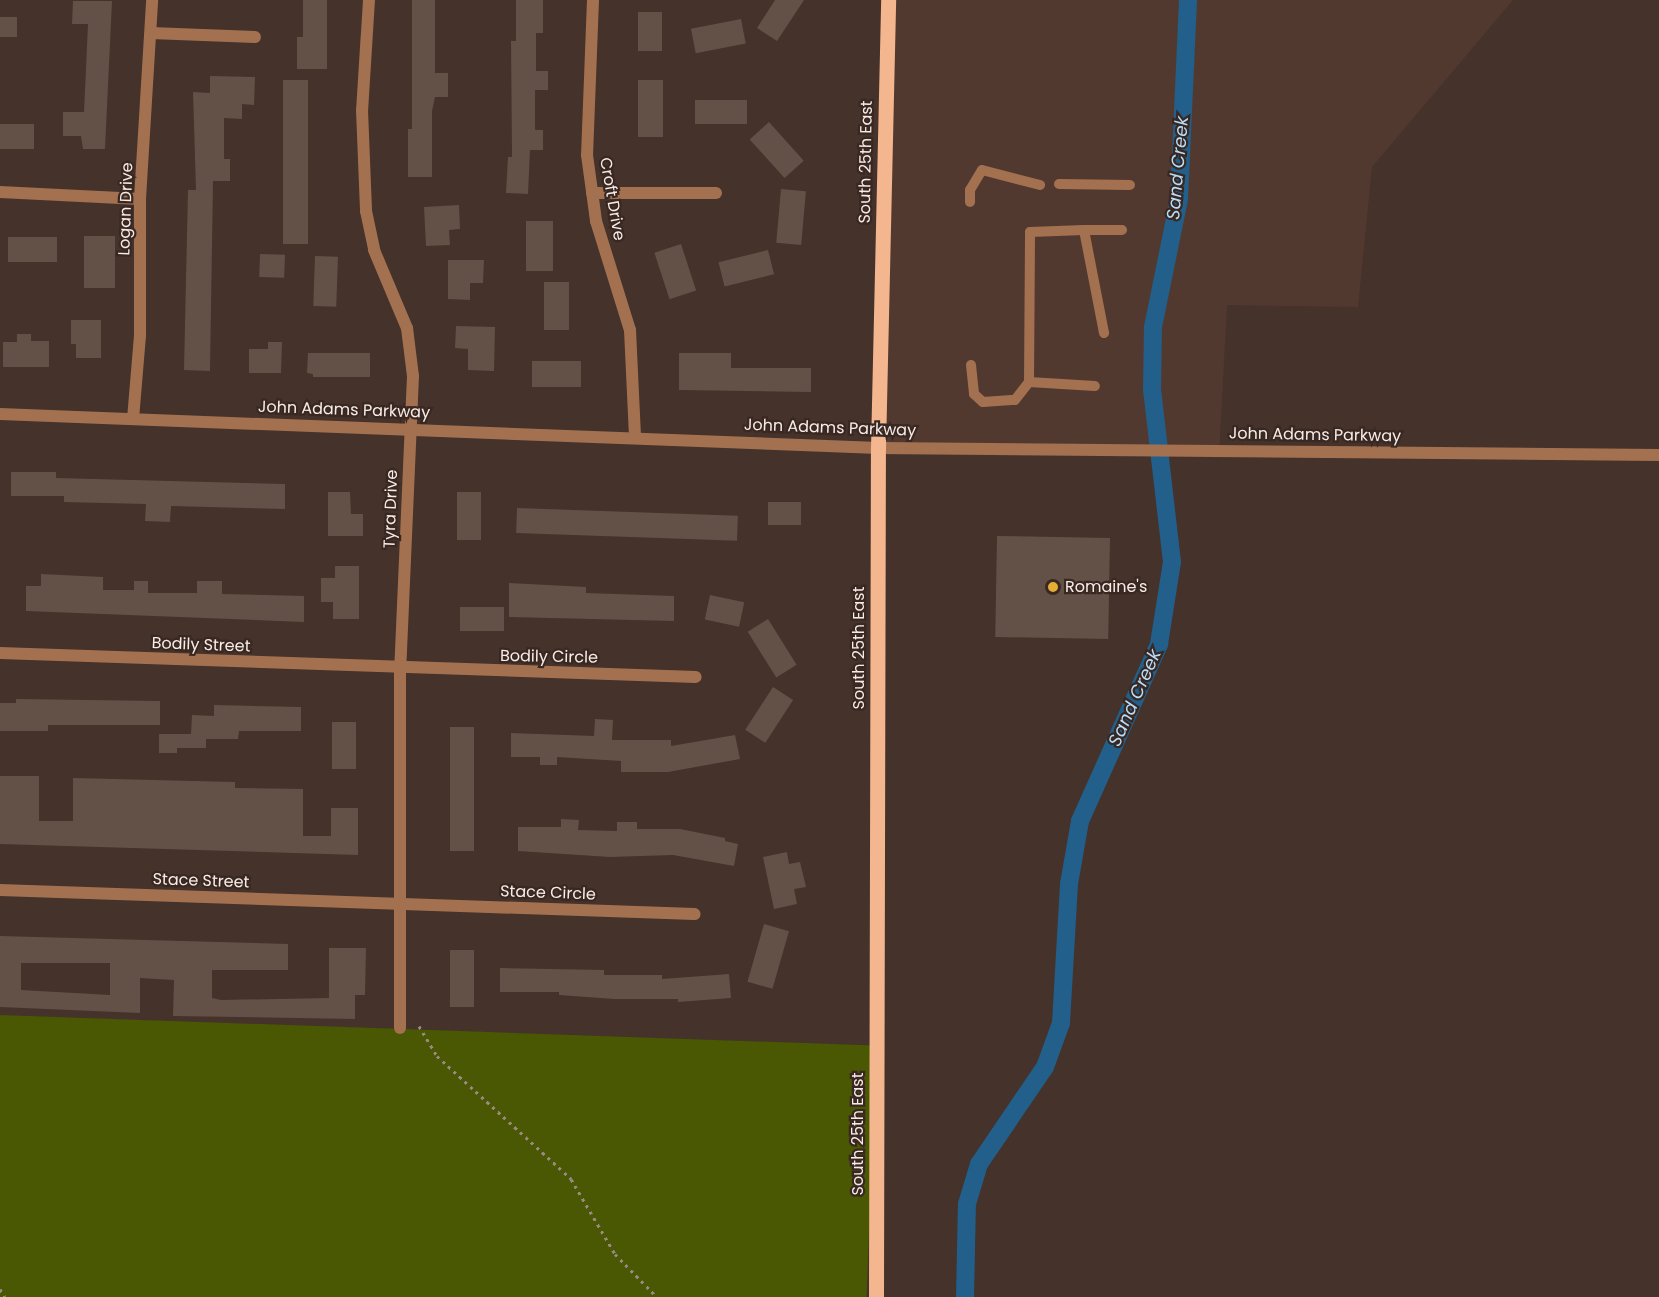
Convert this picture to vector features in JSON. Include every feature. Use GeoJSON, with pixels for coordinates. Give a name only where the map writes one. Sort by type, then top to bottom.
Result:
{"type":"FeatureCollection","features":[{"type":"Feature","properties":{"kind":"main road","name":"South 25th East"},"geometry":{"type":"LineString","coordinates":[[876,1297],[878,448],[888,0]]}},
{"type":"Feature","properties":{"kind":"street","name":"Logan Drive"},"geometry":{"type":"LineString","coordinates":[[133,419],[140,335],[140,199],[152,0]]}},
{"type":"Feature","properties":{"kind":"street","name":"Tyra Drive"},"geometry":{"type":"LineString","coordinates":[[369,0],[362,175],[374,250],[397,301],[411,351],[411,429],[400,670],[400,1028]]}},
{"type":"Feature","properties":{"kind":"street","name":"Croft Drive"},"geometry":{"type":"LineString","coordinates":[[593,0],[587,155],[596,221],[630,330],[635,437]]}},
{"type":"Feature","properties":{"kind":"street"},"geometry":{"type":"LineString","coordinates":[[151,33],[255,37]]}},
{"type":"Feature","properties":{"kind":"street"},"geometry":{"type":"LineString","coordinates":[[0,192],[140,199]]}},
{"type":"Feature","properties":{"kind":"street"},"geometry":{"type":"LineString","coordinates":[[592,193],[716,193]]}},
{"type":"Feature","properties":{"kind":"street","name":"John Adams Parkway"},"geometry":{"type":"LineString","coordinates":[[0,414],[878,448],[1659,455]]}},
{"type":"Feature","properties":{"kind":"street","name":"Bodily Street"},"geometry":{"type":"LineString","coordinates":[[0,654],[400,670]]}},
{"type":"Feature","properties":{"kind":"street","name":"Bodily Circle"},"geometry":{"type":"LineString","coordinates":[[400,670],[696,677]]}},
{"type":"Feature","properties":{"kind":"street","name":"Stace Street"},"geometry":{"type":"LineString","coordinates":[[0,890],[401,905]]}},
{"type":"Feature","properties":{"kind":"street","name":"Stace Circle"},"geometry":{"type":"LineString","coordinates":[[401,905],[695,914]]}},
{"type":"Feature","properties":{"kind":"lane"},"geometry":{"type":"LineString","coordinates":[[970,202],[970,190],[982,170],[1040,185]]}},
{"type":"Feature","properties":{"kind":"lane"},"geometry":{"type":"LineString","coordinates":[[1059,184],[1130,185]]}},
{"type":"Feature","properties":{"kind":"lane"},"geometry":{"type":"LineString","coordinates":[[1084,230],[1104,333]]}},
{"type":"Feature","properties":{"kind":"lane"},"geometry":{"type":"LineString","coordinates":[[971,365],[974,394],[983,402],[1015,400],[1029,382],[1030,232],[1122,230]]}},
{"type":"Feature","properties":{"kind":"lane"},"geometry":{"type":"LineString","coordinates":[[1029,382],[1095,386]]}},
{"type":"Feature","properties":{"kind":"path"},"geometry":{"type":"LineString","coordinates":[[419,1026],[437,1056],[571,1179],[615,1254],[657,1297]]}},
{"type":"Feature","properties":{"kind":"path"},"geometry":{"type":"LineString","coordinates":[[0,1289],[5,1297]]}},
{"type":"Feature","properties":{"kind":"shaded area"},"geometry":{"type":"Polygon","coordinates":[[[888,0],[1513,0],[1372,167],[1358,307],[1227,305],[1219,456],[878,448],[888,0]]]}},
{"type":"Feature","properties":{"kind":"green space"},"geometry":{"type":"Polygon","coordinates":[[[0,1015],[875,1046],[867,1297],[0,1297],[0,1015]]]}},
{"type":"Feature","properties":{"kind":"building"},"geometry":{"type":"Polygon","coordinates":[[[303,0],[327,0],[327,69],[297,69],[297,37],[303,37],[303,0]]]}},
{"type":"Feature","properties":{"kind":"building"},"geometry":{"type":"Polygon","coordinates":[[[412,0],[435,0],[435,73],[448,73],[448,97],[435,97],[432,111],[432,177],[408,177],[408,129],[412,129],[412,0]]]}},
{"type":"Feature","properties":{"kind":"building"},"geometry":{"type":"Polygon","coordinates":[[[516,0],[543,0],[543,33],[536,33],[536,71],[548,71],[548,90],[535,90],[535,130],[543,130],[543,150],[530,150],[528,194],[506,193],[508,157],[512,157],[511,41],[516,41],[516,0]]]}},
{"type":"Feature","properties":{"kind":"building"},"geometry":{"type":"Polygon","coordinates":[[[775,0],[804,0],[777,41],[757,28],[775,0]]]}},
{"type":"Feature","properties":{"kind":"building"},"geometry":{"type":"Polygon","coordinates":[[[73,1],[112,1],[105,149],[83,149],[81,136],[63,136],[63,112],[84,112],[88,24],[72,24],[73,1]]]}},
{"type":"Feature","properties":{"kind":"building"},"geometry":{"type":"Polygon","coordinates":[[[638,12],[662,12],[662,51],[638,51],[638,12]]]}},
{"type":"Feature","properties":{"kind":"building"},"geometry":{"type":"Polygon","coordinates":[[[0,17],[17,17],[17,37],[0,37],[0,17]]]}},
{"type":"Feature","properties":{"kind":"building"},"geometry":{"type":"Polygon","coordinates":[[[741,19],[746,44],[696,53],[691,29],[741,19]]]}},
{"type":"Feature","properties":{"kind":"building"},"geometry":{"type":"Polygon","coordinates":[[[210,76],[255,77],[254,105],[242,104],[242,119],[224,118],[224,159],[230,159],[230,181],[213,181],[210,371],[184,370],[188,190],[196,190],[193,92],[210,93],[210,76]]]}},
{"type":"Feature","properties":{"kind":"building"},"geometry":{"type":"Polygon","coordinates":[[[283,80],[308,80],[308,244],[283,244],[283,80]]]}},
{"type":"Feature","properties":{"kind":"building"},"geometry":{"type":"Polygon","coordinates":[[[638,80],[663,80],[663,137],[638,137],[638,80]]]}},
{"type":"Feature","properties":{"kind":"building"},"geometry":{"type":"Polygon","coordinates":[[[695,100],[747,100],[747,124],[695,124],[695,100]]]}},
{"type":"Feature","properties":{"kind":"building"},"geometry":{"type":"Polygon","coordinates":[[[769,122],[804,161],[784,178],[750,139],[769,122]]]}},
{"type":"Feature","properties":{"kind":"building"},"geometry":{"type":"Polygon","coordinates":[[[0,124],[34,124],[34,149],[0,149],[0,124]]]}},
{"type":"Feature","properties":{"kind":"building"},"geometry":{"type":"Polygon","coordinates":[[[781,189],[806,191],[801,245],[776,243],[781,189]]]}},
{"type":"Feature","properties":{"kind":"building"},"geometry":{"type":"Polygon","coordinates":[[[459,205],[460,229],[449,230],[450,245],[426,246],[424,207],[459,205]]]}},
{"type":"Feature","properties":{"kind":"building"},"geometry":{"type":"Polygon","coordinates":[[[526,221],[553,221],[553,271],[526,271],[526,221]]]}},
{"type":"Feature","properties":{"kind":"building"},"geometry":{"type":"Polygon","coordinates":[[[84,236],[115,236],[115,288],[84,288],[84,236]]]}},
{"type":"Feature","properties":{"kind":"building"},"geometry":{"type":"Polygon","coordinates":[[[8,237],[57,237],[57,262],[8,262],[8,237]]]}},
{"type":"Feature","properties":{"kind":"building"},"geometry":{"type":"Polygon","coordinates":[[[681,244],[696,291],[670,299],[654,253],[681,244]]]}},
{"type":"Feature","properties":{"kind":"building"},"geometry":{"type":"Polygon","coordinates":[[[768,250],[774,274],[725,287],[719,262],[768,250]]]}},
{"type":"Feature","properties":{"kind":"building"},"geometry":{"type":"Polygon","coordinates":[[[260,254],[285,255],[284,278],[259,277],[260,254]]]}},
{"type":"Feature","properties":{"kind":"building"},"geometry":{"type":"Polygon","coordinates":[[[315,256],[338,257],[336,307],[313,306],[315,256]]]}},
{"type":"Feature","properties":{"kind":"building"},"geometry":{"type":"Polygon","coordinates":[[[448,260],[484,260],[483,283],[470,283],[470,300],[448,299],[448,260]]]}},
{"type":"Feature","properties":{"kind":"building"},"geometry":{"type":"Polygon","coordinates":[[[544,282],[569,282],[569,330],[544,330],[544,282]]]}},
{"type":"Feature","properties":{"kind":"building"},"geometry":{"type":"Polygon","coordinates":[[[71,320],[101,320],[101,358],[76,358],[76,344],[71,344],[71,320]]]}},
{"type":"Feature","properties":{"kind":"building"},"geometry":{"type":"Polygon","coordinates":[[[456,326],[495,327],[494,371],[468,370],[468,349],[455,348],[456,326]]]}},
{"type":"Feature","properties":{"kind":"building"},"geometry":{"type":"Polygon","coordinates":[[[17,334],[31,334],[31,341],[49,341],[49,367],[3,367],[3,342],[17,342],[17,334]]]}},
{"type":"Feature","properties":{"kind":"building"},"geometry":{"type":"Polygon","coordinates":[[[268,342],[282,342],[281,373],[249,373],[249,349],[268,349],[268,342]]]}},
{"type":"Feature","properties":{"kind":"building"},"geometry":{"type":"Polygon","coordinates":[[[308,353],[370,353],[370,377],[313,377],[313,374],[307,373],[308,353]]]}},
{"type":"Feature","properties":{"kind":"building"},"geometry":{"type":"Polygon","coordinates":[[[679,353],[731,353],[731,368],[811,368],[811,392],[679,390],[679,353]]]}},
{"type":"Feature","properties":{"kind":"building"},"geometry":{"type":"Polygon","coordinates":[[[532,361],[581,361],[581,387],[532,387],[532,361]]]}},
{"type":"Feature","properties":{"kind":"building"},"geometry":{"type":"Polygon","coordinates":[[[11,472],[56,472],[56,478],[285,484],[285,509],[171,506],[170,522],[145,521],[146,504],[64,502],[64,496],[11,496],[11,472]]]}},
{"type":"Feature","properties":{"kind":"building"},"geometry":{"type":"Polygon","coordinates":[[[328,492],[350,492],[351,514],[363,514],[363,536],[328,536],[328,492]]]}},
{"type":"Feature","properties":{"kind":"building"},"geometry":{"type":"Polygon","coordinates":[[[457,492],[481,492],[481,540],[457,540],[457,492]]]}},
{"type":"Feature","properties":{"kind":"building"},"geometry":{"type":"Polygon","coordinates":[[[768,502],[801,502],[801,525],[768,525],[768,502]]]}},
{"type":"Feature","properties":{"kind":"building"},"geometry":{"type":"Polygon","coordinates":[[[517,508],[738,516],[737,541],[516,533],[517,508]]]}},
{"type":"Feature","properties":{"kind":"building","name":"Romaine's"},"geometry":{"type":"Polygon","coordinates":[[[997,536],[1110,538],[1108,639],[995,637],[997,536]]]}},
{"type":"Feature","properties":{"kind":"building"},"geometry":{"type":"Polygon","coordinates":[[[335,566],[359,566],[359,619],[333,619],[333,602],[321,602],[321,578],[335,578],[335,566]]]}},
{"type":"Feature","properties":{"kind":"building"},"geometry":{"type":"Polygon","coordinates":[[[41,574],[103,577],[103,590],[134,590],[134,581],[148,581],[148,593],[197,593],[197,581],[222,581],[222,594],[304,596],[304,622],[26,611],[26,586],[41,586],[41,574]]]}},
{"type":"Feature","properties":{"kind":"building"},"geometry":{"type":"Polygon","coordinates":[[[509,583],[586,587],[586,593],[674,596],[674,621],[509,617],[509,583]]]}},
{"type":"Feature","properties":{"kind":"building"},"geometry":{"type":"Polygon","coordinates":[[[710,595],[744,602],[739,627],[705,619],[710,595]]]}},
{"type":"Feature","properties":{"kind":"building"},"geometry":{"type":"Polygon","coordinates":[[[460,607],[504,607],[504,631],[460,631],[460,607]]]}},
{"type":"Feature","properties":{"kind":"building"},"geometry":{"type":"Polygon","coordinates":[[[768,619],[797,665],[776,678],[748,632],[768,619]]]}},
{"type":"Feature","properties":{"kind":"building"},"geometry":{"type":"Polygon","coordinates":[[[773,687],[793,700],[765,743],[745,730],[773,687]]]}},
{"type":"Feature","properties":{"kind":"building"},"geometry":{"type":"Polygon","coordinates":[[[16,699],[160,701],[160,725],[48,725],[48,731],[0,731],[0,703],[16,703],[16,699]]]}},
{"type":"Feature","properties":{"kind":"building"},"geometry":{"type":"Polygon","coordinates":[[[214,705],[301,707],[301,731],[239,731],[238,739],[206,739],[206,748],[177,748],[177,753],[159,753],[159,734],[191,734],[192,715],[214,716],[214,705]]]}},
{"type":"Feature","properties":{"kind":"building"},"geometry":{"type":"Polygon","coordinates":[[[595,719],[613,720],[612,740],[671,740],[671,746],[735,735],[740,759],[668,772],[621,772],[621,761],[557,757],[557,765],[540,765],[540,757],[511,757],[511,733],[594,736],[595,719]]]}},
{"type":"Feature","properties":{"kind":"building"},"geometry":{"type":"Polygon","coordinates":[[[332,722],[356,722],[356,769],[332,769],[332,722]]]}},
{"type":"Feature","properties":{"kind":"building"},"geometry":{"type":"Polygon","coordinates":[[[450,727],[474,727],[474,851],[450,851],[450,727]]]}},
{"type":"Feature","properties":{"kind":"building"},"geometry":{"type":"Polygon","coordinates":[[[0,776],[39,776],[39,821],[73,821],[73,778],[235,782],[235,788],[303,789],[303,836],[331,836],[331,808],[358,808],[358,855],[0,844],[0,776]]]}},
{"type":"Feature","properties":{"kind":"building"},"geometry":{"type":"Polygon","coordinates":[[[561,819],[579,820],[578,830],[617,831],[617,822],[637,822],[637,829],[680,829],[725,838],[725,841],[738,844],[734,866],[673,855],[610,857],[518,851],[518,827],[561,827],[561,819]]]}},
{"type":"Feature","properties":{"kind":"building"},"geometry":{"type":"Polygon","coordinates":[[[787,852],[789,864],[800,862],[806,887],[794,889],[797,904],[774,909],[763,857],[787,852]]]}},
{"type":"Feature","properties":{"kind":"building"},"geometry":{"type":"Polygon","coordinates":[[[764,924],[789,931],[772,989],[747,982],[764,924]]]}},
{"type":"Feature","properties":{"kind":"building"},"geometry":{"type":"Polygon","coordinates":[[[0,936],[288,944],[288,970],[212,970],[212,998],[221,1000],[329,998],[329,948],[366,948],[365,995],[355,995],[355,1019],[173,1016],[174,980],[140,978],[140,1013],[0,1007],[0,936]],[[21,963],[21,990],[110,995],[110,963],[21,963]]]}},
{"type":"Feature","properties":{"kind":"building"},"geometry":{"type":"Polygon","coordinates":[[[450,950],[474,950],[474,1007],[450,1007],[450,950]]]}},
{"type":"Feature","properties":{"kind":"building"},"geometry":{"type":"Polygon","coordinates":[[[500,968],[604,970],[604,975],[662,975],[662,979],[729,974],[731,998],[678,1002],[678,999],[614,999],[559,995],[559,992],[500,992],[500,968]]]}},
{"type":"Feature","properties":{"kind":"waterway","name":"Sand Creek"},"geometry":{"type":"LineString","coordinates":[[965,1297],[967,1204],[979,1164],[1045,1067],[1061,1023],[1069,884],[1080,821],[1159,644],[1172,562],[1152,390],[1153,327],[1179,199],[1188,0]]}},
{"type":"Feature","properties":{"kind":"place","name":"Romaine's"},"geometry":{"type":"Point","coordinates":[1053,587]}}]}
